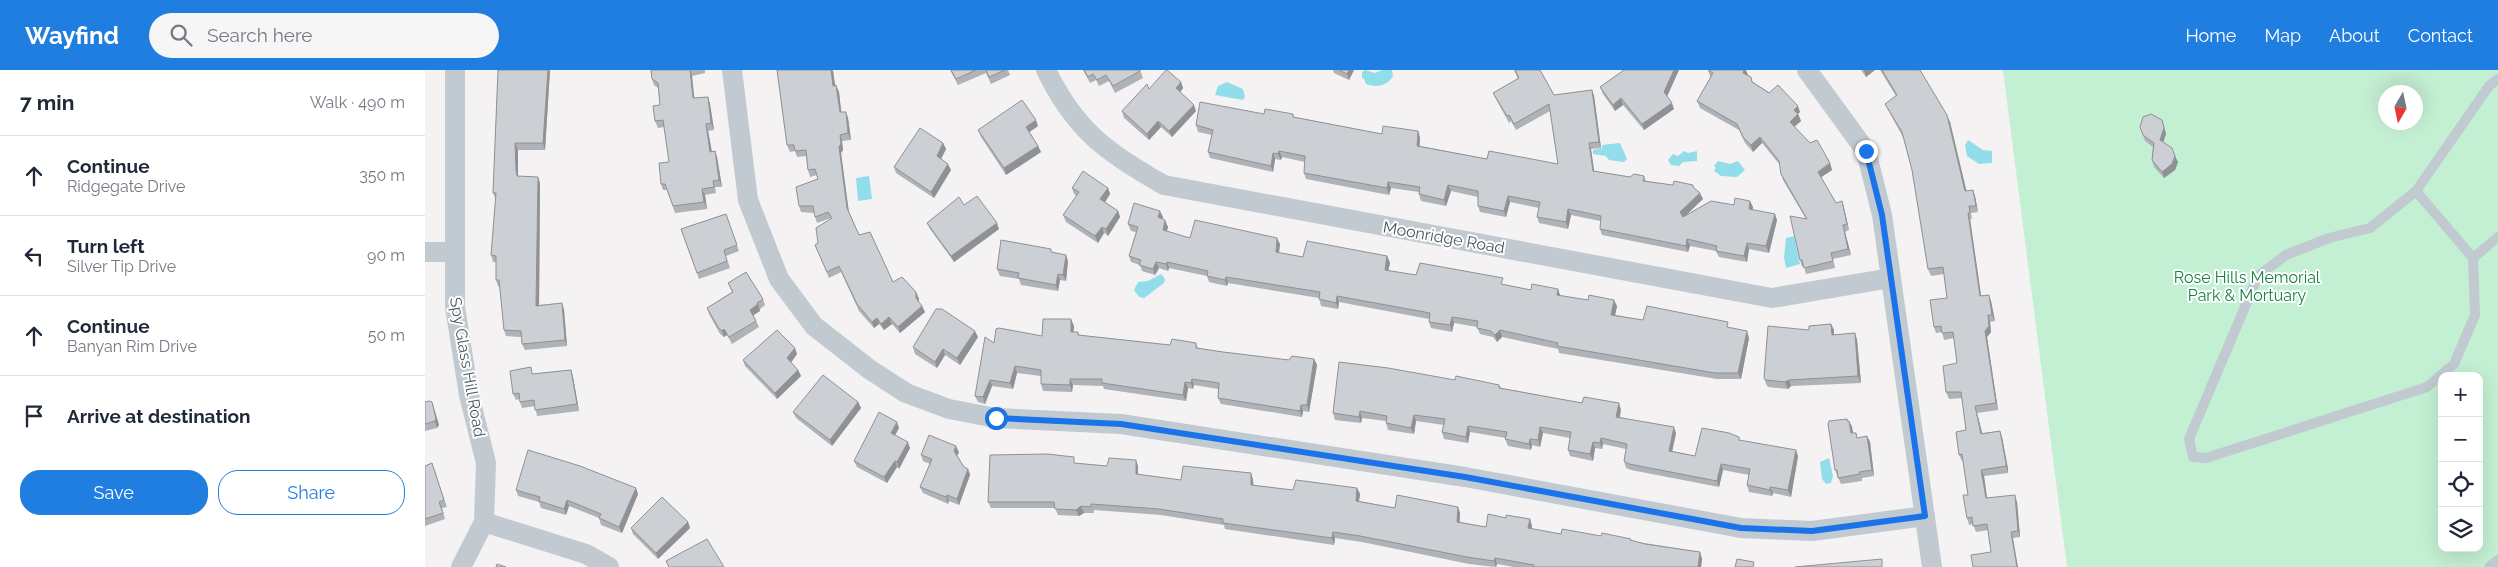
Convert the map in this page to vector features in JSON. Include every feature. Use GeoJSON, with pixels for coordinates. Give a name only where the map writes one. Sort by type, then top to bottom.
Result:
{"type":"FeatureCollection","features":[{"type":"Feature","properties":{"kind":"street","name":"Spy Glass Hill Road"},"geometry":{"type":"LineString","coordinates":[[455,70],[453,252],[455,307],[469,395],[485,463],[484,522],[461,567]]}},
{"type":"Feature","properties":{"kind":"street"},"geometry":{"type":"LineString","coordinates":[[732,70],[747,200],[779,279],[813,326],[869,370],[906,393],[949,409],[996,418],[1121,424],[1465,477],[1741,528],[1812,531],[1925,516]]}},
{"type":"Feature","properties":{"kind":"street","name":"Moonridge Road"},"geometry":{"type":"LineString","coordinates":[[1046,70],[1063,102],[1095,141],[1127,164],[1163,185],[1772,298],[1891,278]]}},
{"type":"Feature","properties":{"kind":"street"},"geometry":{"type":"LineString","coordinates":[[1807,70],[1866,151],[1882,215],[1932,567]]}},
{"type":"Feature","properties":{"kind":"street"},"geometry":{"type":"LineString","coordinates":[[425,252],[453,252]]}},
{"type":"Feature","properties":{"kind":"street"},"geometry":{"type":"LineString","coordinates":[[484,522],[587,554],[609,567]]}},
{"type":"Feature","properties":{"kind":"lane"},"geometry":{"type":"LineString","coordinates":[[2416,191],[2473,258],[2475,315],[2454,364],[2427,387],[2206,458],[2193,457],[2189,439],[2258,276],[2286,255],[2329,238],[2370,228],[2416,191],[2489,86],[2498,79]]}},
{"type":"Feature","properties":{"kind":"lane"},"geometry":{"type":"LineString","coordinates":[[2473,258],[2498,237]]}},
{"type":"Feature","properties":{"kind":"lane"},"geometry":{"type":"LineString","coordinates":[[2489,567],[2498,560]]}},
{"type":"Feature","properties":{"kind":"green space","name":"Rose Hills Memorial Park & Mortuary"},"geometry":{"type":"Polygon","coordinates":[[[2003,70],[2498,70],[2498,567],[2067,567],[2003,70]]]}},
{"type":"Feature","properties":{"kind":"water"},"geometry":{"type":"Polygon","coordinates":[[[1365,70],[1375,73],[1382,70],[1392,70],[1393,76],[1385,84],[1378,86],[1370,85],[1366,84],[1362,78],[1362,72],[1365,70]]]}},
{"type":"Feature","properties":{"kind":"water"},"geometry":{"type":"Polygon","coordinates":[[[1227,82],[1243,89],[1245,97],[1243,100],[1215,95],[1218,86],[1227,82]]]}},
{"type":"Feature","properties":{"kind":"water"},"geometry":{"type":"Polygon","coordinates":[[[1968,140],[1983,150],[1992,151],[1992,163],[1979,164],[1967,156],[1965,145],[1968,140]]]}},
{"type":"Feature","properties":{"kind":"water"},"geometry":{"type":"Polygon","coordinates":[[[1620,143],[1627,159],[1624,162],[1609,160],[1606,156],[1593,154],[1593,150],[1602,148],[1602,145],[1620,143]]]}},
{"type":"Feature","properties":{"kind":"water"},"geometry":{"type":"Polygon","coordinates":[[[1684,151],[1688,153],[1697,151],[1697,161],[1683,162],[1679,166],[1671,165],[1668,160],[1673,154],[1678,156],[1684,151]]]}},
{"type":"Feature","properties":{"kind":"water"},"geometry":{"type":"Polygon","coordinates":[[[1718,161],[1730,164],[1738,161],[1745,170],[1737,177],[1721,176],[1714,171],[1716,168],[1714,166],[1718,161]]]}},
{"type":"Feature","properties":{"kind":"water"},"geometry":{"type":"Polygon","coordinates":[[[869,176],[872,199],[858,201],[856,178],[869,176]]]}},
{"type":"Feature","properties":{"kind":"water"},"geometry":{"type":"Polygon","coordinates":[[[1794,236],[1800,264],[1786,268],[1784,258],[1786,238],[1794,236]]]}},
{"type":"Feature","properties":{"kind":"water"},"geometry":{"type":"Polygon","coordinates":[[[1161,274],[1165,279],[1164,283],[1144,298],[1139,297],[1134,290],[1138,282],[1148,281],[1161,274]]]}},
{"type":"Feature","properties":{"kind":"water"},"geometry":{"type":"Polygon","coordinates":[[[1829,458],[1833,476],[1831,483],[1826,484],[1822,479],[1820,462],[1829,458]]]}},
{"type":"Feature","properties":{"kind":"building"},"geometry":{"type":"Polygon","coordinates":[[[498,70],[548,70],[543,143],[515,143],[516,170],[517,176],[538,177],[536,306],[562,303],[565,340],[522,344],[521,331],[504,330],[499,280],[496,280],[496,256],[491,255],[496,193],[493,193],[498,70]]]}},
{"type":"Feature","properties":{"kind":"building"},"geometry":{"type":"Polygon","coordinates":[[[651,70],[690,70],[693,98],[708,97],[711,123],[706,124],[710,152],[715,151],[719,180],[713,181],[714,187],[702,189],[704,202],[673,206],[665,184],[661,184],[659,163],[669,162],[663,120],[655,121],[653,106],[660,105],[658,83],[652,79],[651,70]]]}},
{"type":"Feature","properties":{"kind":"building"},"geometry":{"type":"Polygon","coordinates":[[[777,70],[831,70],[833,86],[836,85],[840,112],[846,112],[848,133],[840,135],[841,144],[839,147],[847,208],[859,235],[870,232],[893,282],[902,277],[916,292],[916,298],[922,306],[898,327],[889,317],[881,324],[877,318],[872,322],[857,304],[839,266],[827,272],[815,245],[818,243],[816,228],[832,218],[828,212],[815,217],[813,206],[799,206],[796,187],[818,179],[815,169],[808,170],[806,150],[795,151],[794,145],[787,145],[777,70]]]}},
{"type":"Feature","properties":{"kind":"building"},"geometry":{"type":"Polygon","coordinates":[[[951,70],[976,70],[956,79],[951,70]]]}},
{"type":"Feature","properties":{"kind":"building"},"geometry":{"type":"Polygon","coordinates":[[[986,70],[1005,70],[989,77],[986,70]]]}},
{"type":"Feature","properties":{"kind":"building"},"geometry":{"type":"Polygon","coordinates":[[[1084,70],[1140,71],[1113,86],[1106,75],[1097,80],[1093,74],[1088,77],[1084,70]]]}},
{"type":"Feature","properties":{"kind":"building"},"geometry":{"type":"Polygon","coordinates":[[[1166,70],[1181,82],[1176,88],[1194,105],[1169,131],[1158,121],[1147,134],[1122,111],[1147,84],[1149,89],[1166,70]]]}},
{"type":"Feature","properties":{"kind":"building"},"geometry":{"type":"Polygon","coordinates":[[[1339,70],[1349,70],[1347,74],[1339,70]]]}},
{"type":"Feature","properties":{"kind":"building"},"geometry":{"type":"Polygon","coordinates":[[[1515,70],[1540,70],[1554,95],[1592,90],[1599,142],[1589,143],[1593,171],[1630,177],[1634,174],[1644,176],[1643,181],[1673,185],[1674,181],[1693,185],[1700,193],[1680,212],[1683,217],[1711,201],[1734,205],[1735,198],[1750,201],[1749,209],[1775,214],[1766,246],[1747,243],[1744,256],[1716,251],[1717,246],[1687,239],[1686,246],[1600,229],[1601,216],[1568,209],[1566,222],[1537,217],[1540,202],[1508,196],[1504,211],[1478,206],[1478,191],[1448,185],[1444,200],[1419,194],[1420,187],[1388,182],[1387,188],[1304,173],[1305,156],[1279,151],[1278,154],[1273,153],[1271,166],[1208,152],[1213,130],[1196,125],[1200,102],[1264,114],[1265,109],[1293,114],[1293,117],[1382,134],[1383,126],[1418,131],[1417,146],[1487,159],[1489,151],[1558,164],[1549,104],[1514,124],[1493,93],[1519,78],[1515,70]]]}},
{"type":"Feature","properties":{"kind":"building"},"geometry":{"type":"Polygon","coordinates":[[[1624,70],[1674,70],[1664,92],[1672,103],[1642,124],[1621,98],[1613,105],[1600,87],[1624,70]]]}},
{"type":"Feature","properties":{"kind":"building"},"geometry":{"type":"Polygon","coordinates":[[[1708,70],[1744,70],[1743,73],[1751,77],[1752,82],[1769,93],[1778,85],[1798,106],[1794,110],[1798,114],[1790,122],[1810,143],[1817,140],[1830,163],[1818,172],[1836,203],[1842,201],[1847,224],[1843,225],[1848,249],[1831,253],[1833,261],[1804,268],[1802,260],[1800,260],[1790,216],[1807,219],[1781,174],[1779,161],[1760,137],[1751,145],[1743,137],[1737,124],[1697,101],[1713,73],[1708,70]]]}},
{"type":"Feature","properties":{"kind":"building"},"geometry":{"type":"Polygon","coordinates":[[[1882,70],[1920,70],[1947,115],[1965,191],[1973,190],[1976,206],[1969,206],[1970,213],[1968,213],[1980,296],[1989,295],[1992,315],[1988,315],[1989,326],[1985,331],[1996,403],[1975,406],[1981,434],[2000,431],[2006,463],[2006,466],[1981,470],[1986,498],[2015,495],[2018,531],[2011,532],[2017,567],[1973,567],[1971,555],[1991,552],[1987,524],[1973,526],[1972,517],[1967,518],[1963,495],[1968,495],[1962,454],[1959,455],[1956,432],[1966,430],[1961,392],[1946,392],[1943,366],[1957,363],[1953,332],[1942,333],[1941,326],[1934,327],[1930,300],[1947,298],[1943,267],[1928,269],[1912,170],[1902,132],[1885,104],[1897,95],[1882,70]]]}},
{"type":"Feature","properties":{"kind":"building"},"geometry":{"type":"Polygon","coordinates":[[[1022,100],[1036,120],[1026,127],[1038,146],[1004,168],[978,130],[1022,100]]]}},
{"type":"Feature","properties":{"kind":"building"},"geometry":{"type":"Polygon","coordinates":[[[2151,114],[2162,120],[2164,128],[2160,140],[2172,148],[2175,156],[2172,164],[2162,172],[2152,160],[2154,143],[2143,135],[2140,127],[2143,117],[2151,114]]]}},
{"type":"Feature","properties":{"kind":"building"},"geometry":{"type":"Polygon","coordinates":[[[920,128],[943,143],[937,156],[948,164],[931,192],[894,167],[920,128]]]}},
{"type":"Feature","properties":{"kind":"building"},"geometry":{"type":"Polygon","coordinates":[[[1083,171],[1108,188],[1100,199],[1118,211],[1106,229],[1102,227],[1095,236],[1063,215],[1079,192],[1072,188],[1083,171]]]}},
{"type":"Feature","properties":{"kind":"building"},"geometry":{"type":"Polygon","coordinates":[[[977,196],[997,223],[951,256],[927,223],[959,197],[964,205],[977,196]]]}},
{"type":"Feature","properties":{"kind":"building"},"geometry":{"type":"Polygon","coordinates":[[[1134,203],[1160,211],[1158,217],[1165,220],[1163,230],[1190,238],[1195,220],[1277,238],[1276,252],[1303,257],[1307,241],[1387,256],[1385,270],[1416,275],[1420,263],[1503,278],[1501,284],[1531,290],[1532,284],[1558,289],[1557,295],[1588,300],[1589,295],[1614,300],[1611,315],[1643,320],[1647,306],[1728,322],[1727,327],[1747,331],[1738,373],[1715,373],[1557,346],[1558,343],[1500,330],[1495,335],[1491,331],[1477,328],[1478,321],[1452,317],[1450,325],[1429,322],[1430,313],[1337,296],[1336,303],[1319,299],[1320,292],[1226,277],[1225,280],[1207,276],[1208,271],[1167,262],[1166,264],[1156,262],[1153,269],[1139,265],[1141,260],[1129,256],[1138,227],[1128,224],[1134,203]]]}},
{"type":"Feature","properties":{"kind":"building"},"geometry":{"type":"Polygon","coordinates":[[[726,214],[737,245],[724,250],[727,261],[697,273],[681,229],[726,214]]]}},
{"type":"Feature","properties":{"kind":"building"},"geometry":{"type":"Polygon","coordinates":[[[1001,240],[1051,249],[1051,252],[1066,255],[1063,275],[1058,274],[1056,285],[1018,278],[1019,273],[997,269],[1001,240]]]}},
{"type":"Feature","properties":{"kind":"building"},"geometry":{"type":"Polygon","coordinates":[[[746,272],[763,299],[750,310],[756,321],[729,337],[724,329],[722,331],[718,327],[707,308],[733,292],[728,283],[746,272]]]}},
{"type":"Feature","properties":{"kind":"building"},"geometry":{"type":"Polygon","coordinates":[[[936,309],[942,309],[975,331],[957,358],[943,349],[935,362],[913,347],[936,309]]]}},
{"type":"Feature","properties":{"kind":"building"},"geometry":{"type":"Polygon","coordinates":[[[1043,319],[1071,319],[1071,332],[1078,332],[1078,335],[1170,345],[1172,339],[1196,343],[1196,348],[1223,352],[1289,360],[1292,356],[1314,359],[1307,405],[1301,405],[1300,411],[1218,398],[1219,383],[1192,379],[1191,383],[1185,382],[1183,395],[1102,383],[1102,379],[1070,379],[1070,385],[1041,384],[1041,370],[1015,366],[1010,383],[990,380],[983,397],[975,396],[985,337],[994,343],[996,329],[999,328],[1042,336],[1043,319]]]}},
{"type":"Feature","properties":{"kind":"building"},"geometry":{"type":"Polygon","coordinates":[[[1831,324],[1832,335],[1855,333],[1858,376],[1789,380],[1785,382],[1766,380],[1764,378],[1768,326],[1809,330],[1809,326],[1831,324]]]}},
{"type":"Feature","properties":{"kind":"building"},"geometry":{"type":"Polygon","coordinates":[[[777,330],[795,348],[787,358],[798,370],[775,393],[743,360],[777,330]]]}},
{"type":"Feature","properties":{"kind":"building"},"geometry":{"type":"Polygon","coordinates":[[[1339,362],[1388,368],[1455,380],[1456,376],[1499,385],[1499,388],[1582,403],[1584,397],[1619,403],[1616,417],[1674,427],[1669,451],[1695,456],[1702,428],[1729,433],[1739,437],[1739,440],[1796,450],[1788,490],[1770,487],[1770,490],[1747,485],[1750,469],[1721,464],[1717,481],[1629,464],[1624,461],[1627,444],[1601,438],[1600,443],[1593,442],[1590,454],[1568,450],[1571,432],[1540,427],[1538,440],[1530,439],[1529,444],[1505,439],[1507,432],[1468,426],[1466,437],[1442,432],[1445,419],[1414,415],[1411,428],[1386,423],[1387,416],[1360,411],[1359,417],[1333,413],[1339,362]]]}},
{"type":"Feature","properties":{"kind":"building"},"geometry":{"type":"Polygon","coordinates":[[[531,367],[532,374],[571,370],[577,404],[535,410],[534,400],[520,402],[519,393],[513,394],[510,371],[531,367]]]}},
{"type":"Feature","properties":{"kind":"building"},"geometry":{"type":"Polygon","coordinates":[[[823,375],[858,402],[830,440],[793,412],[823,375]]]}},
{"type":"Feature","properties":{"kind":"building"},"geometry":{"type":"Polygon","coordinates":[[[425,402],[432,402],[436,419],[425,424],[425,402]]]}},
{"type":"Feature","properties":{"kind":"building"},"geometry":{"type":"Polygon","coordinates":[[[879,412],[897,422],[891,433],[908,442],[897,462],[895,461],[884,477],[854,461],[879,412]]]}},
{"type":"Feature","properties":{"kind":"building"},"geometry":{"type":"Polygon","coordinates":[[[1847,419],[1851,433],[1856,433],[1857,438],[1867,436],[1872,470],[1838,478],[1828,424],[1829,421],[1847,419]]]}},
{"type":"Feature","properties":{"kind":"building"},"geometry":{"type":"Polygon","coordinates":[[[929,435],[956,446],[954,451],[964,467],[968,469],[957,499],[920,487],[932,459],[921,455],[929,435]]]}},
{"type":"Feature","properties":{"kind":"building"},"geometry":{"type":"Polygon","coordinates":[[[528,450],[580,466],[636,488],[619,527],[599,518],[601,514],[567,500],[564,509],[539,501],[540,497],[516,490],[528,450]]]}},
{"type":"Feature","properties":{"kind":"building"},"geometry":{"type":"Polygon","coordinates":[[[1047,454],[1074,457],[1074,463],[1107,466],[1109,458],[1136,460],[1136,474],[1181,480],[1183,466],[1251,473],[1251,485],[1293,490],[1296,480],[1357,488],[1356,501],[1395,508],[1397,495],[1458,507],[1457,522],[1486,527],[1488,514],[1506,518],[1506,515],[1530,519],[1528,528],[1561,534],[1562,529],[1601,536],[1602,533],[1645,544],[1700,552],[1698,567],[1534,567],[1534,565],[1495,558],[1494,561],[1467,557],[1333,532],[1332,538],[1223,523],[1223,519],[1159,509],[1091,504],[1091,507],[1081,506],[1076,510],[1055,509],[1054,502],[988,502],[990,455],[1047,454]]]}},
{"type":"Feature","properties":{"kind":"building"},"geometry":{"type":"Polygon","coordinates":[[[432,463],[444,500],[439,502],[443,513],[425,519],[425,466],[432,463]]]}},
{"type":"Feature","properties":{"kind":"building"},"geometry":{"type":"Polygon","coordinates":[[[662,497],[688,522],[656,553],[631,528],[662,497]]]}},
{"type":"Feature","properties":{"kind":"building"},"geometry":{"type":"Polygon","coordinates":[[[707,539],[724,567],[669,567],[666,561],[707,539]]]}},
{"type":"Feature","properties":{"kind":"building"},"geometry":{"type":"Polygon","coordinates":[[[1737,559],[1754,562],[1753,567],[1735,567],[1737,559]]]}},
{"type":"Feature","properties":{"kind":"building"},"geometry":{"type":"Polygon","coordinates":[[[1882,559],[1882,567],[1795,567],[1882,559]]]}},
{"type":"Feature","properties":{"kind":"route"},"geometry":{"type":"LineString","coordinates":[[996,418],[1121,424],[1465,477],[1741,528],[1812,531],[1925,516],[1882,215],[1866,151]]}}]}
